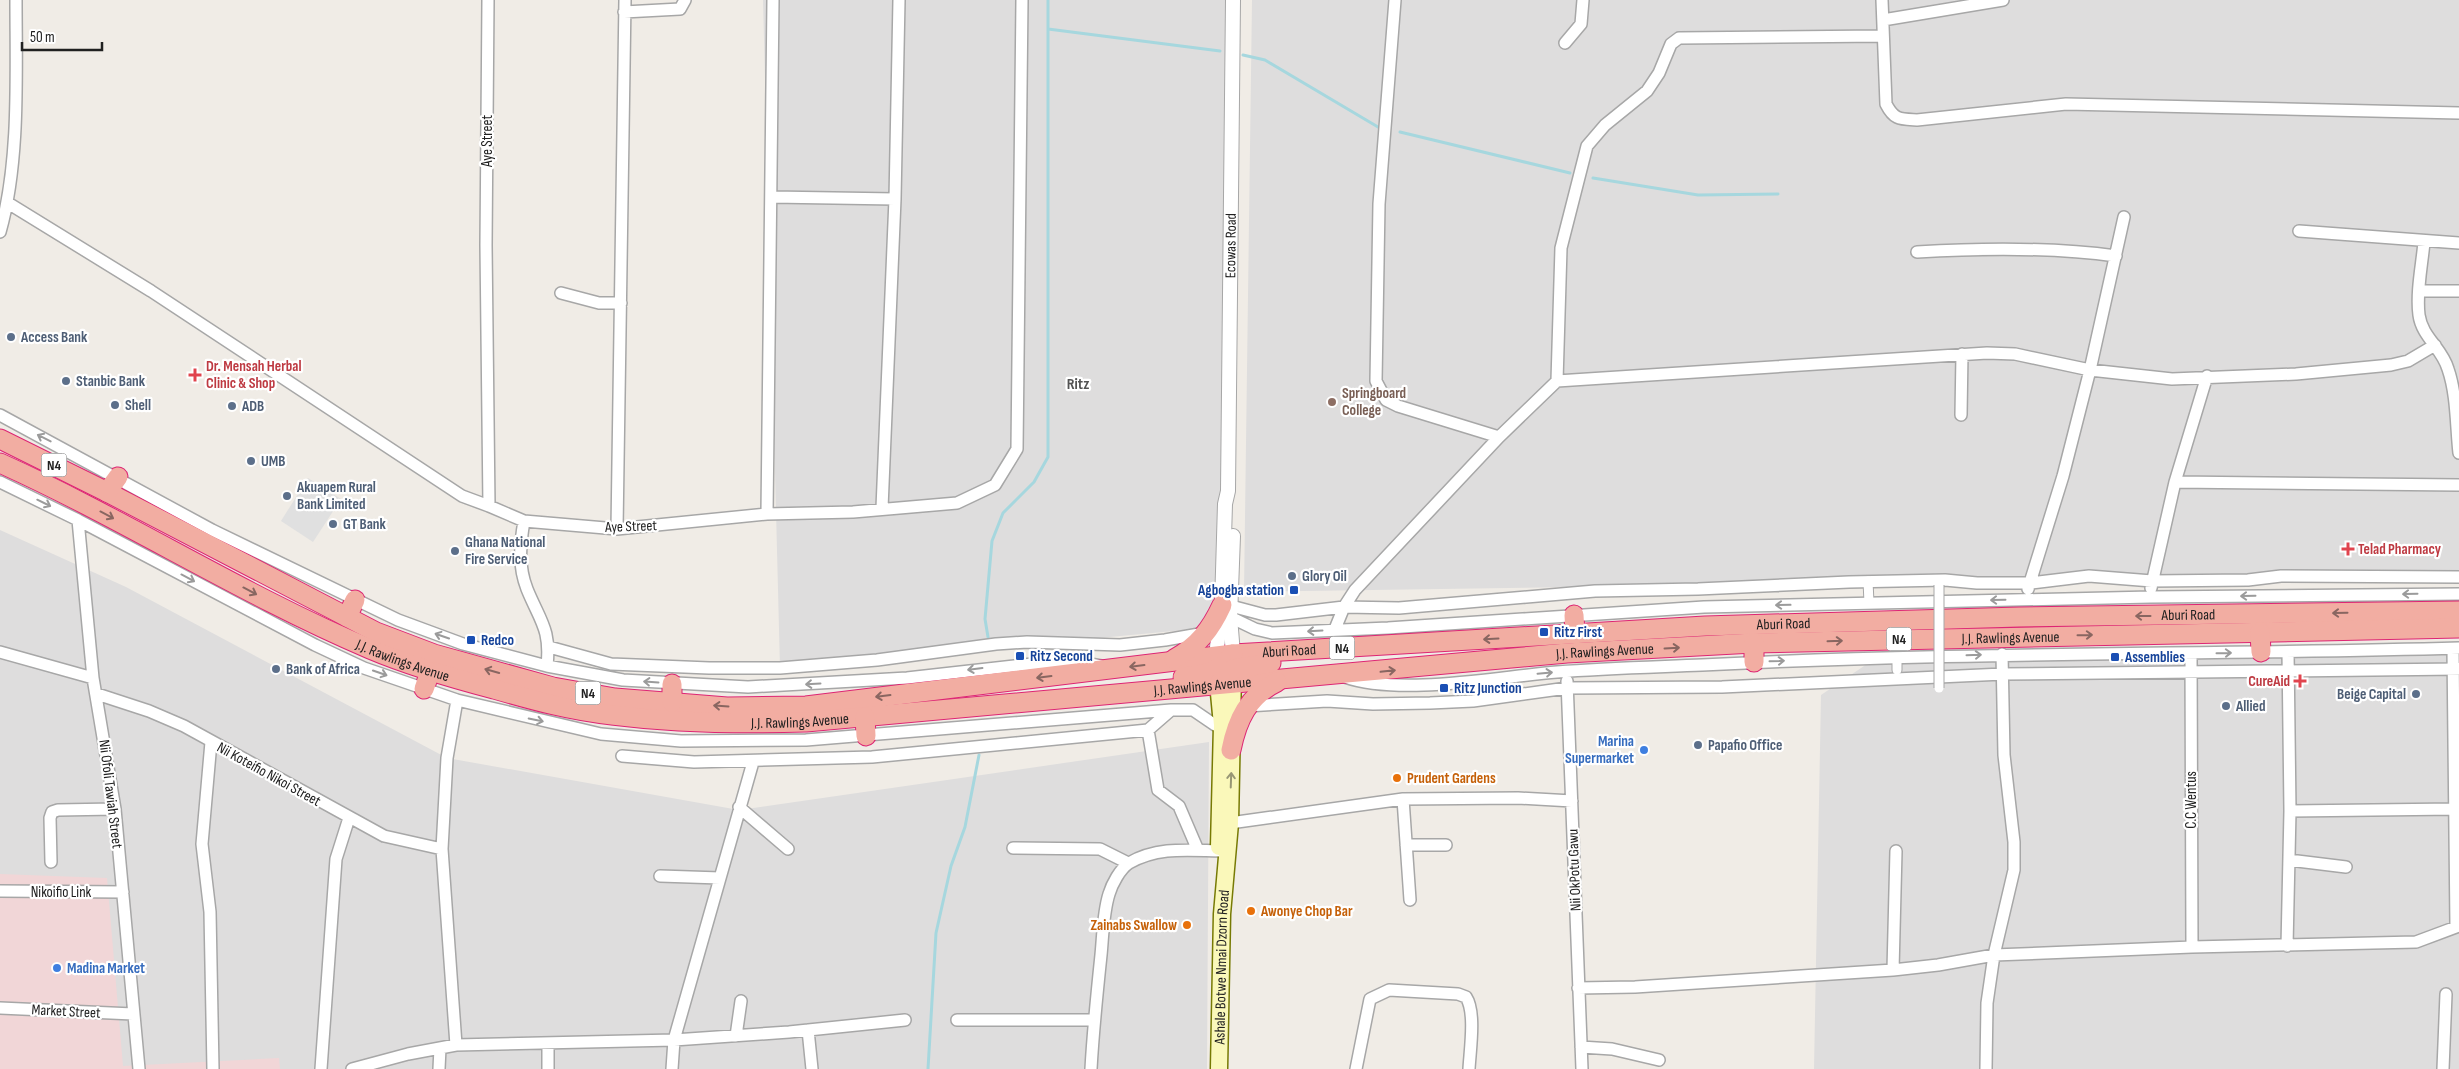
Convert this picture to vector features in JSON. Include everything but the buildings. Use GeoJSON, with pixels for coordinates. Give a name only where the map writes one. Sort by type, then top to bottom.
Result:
{"type":"FeatureCollection","features":[{"type":"Feature","properties":{"kind":"highway","name":"J.J. Rawlings Avenue"},"geometry":{"type":"LineString","coordinates":[[0,439],[112,485],[376,632],[434,654],[530,682],[615,698],[672,693],[727,707],[806,706],[1110,669]]}},
{"type":"Feature","properties":{"kind":"highway","name":"J.J. Rawlings Avenue"},"geometry":{"type":"LineString","coordinates":[[0,463],[93,507],[285,610],[371,650],[427,680],[611,715],[726,724],[806,722],[1133,693],[1225,670],[1282,680],[1567,653],[1754,643],[2459,628]]}},
{"type":"Feature","properties":{"kind":"highway"},"geometry":{"type":"LineString","coordinates":[[347,617],[355,600]]}},
{"type":"Feature","properties":{"kind":"highway"},"geometry":{"type":"LineString","coordinates":[[1167,662],[1192,648],[1208,632],[1229,605]]}},
{"type":"Feature","properties":{"kind":"highway","name":"Aburi Road"},"geometry":{"type":"LineString","coordinates":[[1110,669],[1167,662],[1225,670],[1294,651],[1705,626],[2019,617],[2222,605],[2459,611]]}},
{"type":"Feature","properties":{"kind":"highway"},"geometry":{"type":"LineString","coordinates":[[1574,615],[1575,634]]}},
{"type":"Feature","properties":{"kind":"highway"},"geometry":{"type":"LineString","coordinates":[[2260,632],[2261,652]]}},
{"type":"Feature","properties":{"kind":"highway"},"geometry":{"type":"LineString","coordinates":[[1754,643],[1754,662]]}},
{"type":"Feature","properties":{"kind":"highway"},"geometry":{"type":"LineString","coordinates":[[1231,750],[1236,726],[1247,706],[1264,688],[1282,680]]}},
{"type":"Feature","properties":{"kind":"highway"},"geometry":{"type":"LineString","coordinates":[[865,717],[866,736]]}},
{"type":"Feature","properties":{"kind":"main road"},"geometry":{"type":"LineString","coordinates":[[1224,855],[1219,789],[1225,670]]}},
{"type":"Feature","properties":{"kind":"main road"},"geometry":{"type":"LineString","coordinates":[[1224,855],[1230,822],[1231,750],[1225,670]]}},
{"type":"Feature","properties":{"kind":"main road","name":"Ashale Botwe Nmai Dzorn Road"},"geometry":{"type":"LineString","coordinates":[[1219,1069],[1224,855]]}},
{"type":"Feature","properties":{"kind":"street"},"geometry":{"type":"LineString","coordinates":[[0,232],[11,184],[16,60],[16,0]]}},
{"type":"Feature","properties":{"kind":"street","name":"Aye Street"},"geometry":{"type":"LineString","coordinates":[[488,0],[486,245],[489,506],[524,521],[617,529],[767,514],[957,503],[995,485],[1017,449],[1022,0]]}},
{"type":"Feature","properties":{"kind":"street"},"geometry":{"type":"LineString","coordinates":[[617,529],[625,0]]}},
{"type":"Feature","properties":{"kind":"street"},"geometry":{"type":"LineString","coordinates":[[624,12],[680,9],[684,0]]}},
{"type":"Feature","properties":{"kind":"street"},"geometry":{"type":"LineString","coordinates":[[767,514],[773,0]]}},
{"type":"Feature","properties":{"kind":"street"},"geometry":{"type":"LineString","coordinates":[[882,508],[895,199],[899,0]]}},
{"type":"Feature","properties":{"kind":"street","name":"Ecowas Road"},"geometry":{"type":"LineString","coordinates":[[1225,670],[1229,605],[1224,521],[1228,491],[1232,0]]}},
{"type":"Feature","properties":{"kind":"street"},"geometry":{"type":"LineString","coordinates":[[1395,0],[1379,204],[1376,381],[1386,400],[1398,406],[1499,437]]}},
{"type":"Feature","properties":{"kind":"street"},"geometry":{"type":"LineString","coordinates":[[1565,43],[1581,24],[1583,0]]}},
{"type":"Feature","properties":{"kind":"street"},"geometry":{"type":"LineString","coordinates":[[1882,0],[1886,104],[1891,115],[1902,120],[2066,104],[2459,113]]}},
{"type":"Feature","properties":{"kind":"street"},"geometry":{"type":"LineString","coordinates":[[1883,20],[2003,0]]}},
{"type":"Feature","properties":{"kind":"street"},"geometry":{"type":"LineString","coordinates":[[1557,381],[1561,248],[1587,146],[1604,125],[1647,91],[1659,73],[1671,44],[1678,38],[1882,36]]}},
{"type":"Feature","properties":{"kind":"street"},"geometry":{"type":"LineString","coordinates":[[772,197],[895,199]]}},
{"type":"Feature","properties":{"kind":"street"},"geometry":{"type":"LineString","coordinates":[[8,203],[151,291],[462,496],[489,506]]}},
{"type":"Feature","properties":{"kind":"street"},"geometry":{"type":"LineString","coordinates":[[2024,600],[2031,583],[2063,476],[2090,370],[2124,217]]}},
{"type":"Feature","properties":{"kind":"street"},"geometry":{"type":"LineString","coordinates":[[2300,231],[2424,242],[2459,243]]}},
{"type":"Feature","properties":{"kind":"street"},"geometry":{"type":"LineString","coordinates":[[2424,242],[2419,314],[2423,332],[2435,346],[2448,367],[2453,389],[2459,453]]}},
{"type":"Feature","properties":{"kind":"street"},"geometry":{"type":"LineString","coordinates":[[1917,252],[1993,248],[2077,250],[2116,256]]}},
{"type":"Feature","properties":{"kind":"street"},"geometry":{"type":"LineString","coordinates":[[2420,291],[2459,292]]}},
{"type":"Feature","properties":{"kind":"street"},"geometry":{"type":"LineString","coordinates":[[561,293],[599,303],[621,303]]}},
{"type":"Feature","properties":{"kind":"street"},"geometry":{"type":"LineString","coordinates":[[1335,630],[1344,607],[1355,590],[1499,437],[1557,381],[1962,354],[2015,354],[2090,370],[2172,379],[2207,376],[2296,374],[2391,365],[2408,361],[2435,346]]}},
{"type":"Feature","properties":{"kind":"street"},"geometry":{"type":"LineString","coordinates":[[1961,415],[1962,354]]}},
{"type":"Feature","properties":{"kind":"street"},"geometry":{"type":"LineString","coordinates":[[2151,597],[2152,581],[2175,482],[2207,376]]}},
{"type":"Feature","properties":{"kind":"street"},"geometry":{"type":"LineString","coordinates":[[0,415],[112,485],[212,530],[398,620],[454,641],[547,666],[623,680],[672,693]]}},
{"type":"Feature","properties":{"kind":"street"},"geometry":{"type":"LineString","coordinates":[[0,482],[78,520],[315,645],[364,668],[427,680],[457,700],[601,734],[681,740],[806,740],[1171,710],[1193,710],[1215,725],[1222,725]]}},
{"type":"Feature","properties":{"kind":"street"},"geometry":{"type":"LineString","coordinates":[[2175,482],[2459,485]]}},
{"type":"Feature","properties":{"kind":"street","name":"Nii Ofoli Tawiah Street"},"geometry":{"type":"LineString","coordinates":[[78,520],[93,678],[115,809],[139,1069]]}},
{"type":"Feature","properties":{"kind":"street"},"geometry":{"type":"LineString","coordinates":[[524,521],[519,546],[520,561],[526,588],[546,631],[549,647],[547,666]]}},
{"type":"Feature","properties":{"kind":"street"},"geometry":{"type":"LineString","coordinates":[[1229,605],[1265,615],[1276,616],[1344,607],[1399,608],[1595,591],[1698,589],[1868,581],[1945,580],[1978,583],[2031,583],[2088,576],[2152,581],[2248,580],[2281,576],[2459,577]]}},
{"type":"Feature","properties":{"kind":"street"},"geometry":{"type":"LineString","coordinates":[[1868,581],[1869,603]]}},
{"type":"Feature","properties":{"kind":"street"},"geometry":{"type":"LineString","coordinates":[[1939,585],[1939,688]]}},
{"type":"Feature","properties":{"kind":"street"},"geometry":{"type":"LineString","coordinates":[[1229,605],[1255,629],[1272,633],[1704,607],[2151,597],[2222,605],[2459,594]]}},
{"type":"Feature","properties":{"kind":"street"},"geometry":{"type":"LineString","coordinates":[[549,647],[611,664],[709,668],[780,668],[877,660],[996,644],[1028,642],[1120,645],[1165,640],[1208,632]]}},
{"type":"Feature","properties":{"kind":"street"},"geometry":{"type":"LineString","coordinates":[[1340,675],[1377,685],[1428,684],[1568,671],[1754,662],[2002,654],[2456,649],[2455,809],[2458,926],[2416,942],[2287,946],[2192,946],[1994,955],[1938,965],[1893,970],[1635,987],[1578,988]]}},
{"type":"Feature","properties":{"kind":"street"},"geometry":{"type":"LineString","coordinates":[[0,652],[93,678]]}},
{"type":"Feature","properties":{"kind":"street"},"geometry":{"type":"LineString","coordinates":[[2287,946],[2290,811],[2288,652]]}},
{"type":"Feature","properties":{"kind":"street","name":"C.C Wentus"},"geometry":{"type":"LineString","coordinates":[[2191,653],[2192,946]]}},
{"type":"Feature","properties":{"kind":"street"},"geometry":{"type":"LineString","coordinates":[[1986,1069],[1987,1003],[1994,955],[2014,870],[2014,842],[2004,755],[2002,654]]}},
{"type":"Feature","properties":{"kind":"street"},"geometry":{"type":"LineString","coordinates":[[1897,658],[1897,670]]}},
{"type":"Feature","properties":{"kind":"street"},"geometry":{"type":"LineString","coordinates":[[1247,706],[1327,701],[1373,704],[1474,701],[1568,688],[1722,687],[2003,674],[2456,669]]}},
{"type":"Feature","properties":{"kind":"street","name":"Nii OkPotu Gawu"},"geometry":{"type":"LineString","coordinates":[[1568,671],[1582,1069]]}},
{"type":"Feature","properties":{"kind":"street","name":"Nii Koteifio Nikoi Street"},"geometry":{"type":"LineString","coordinates":[[97,694],[149,710],[184,726],[384,836],[442,849]]}},
{"type":"Feature","properties":{"kind":"street"},"geometry":{"type":"LineString","coordinates":[[456,1045],[442,849],[447,758],[457,700]]}},
{"type":"Feature","properties":{"kind":"street"},"geometry":{"type":"LineString","coordinates":[[622,756],[694,762],[753,762],[881,756],[1148,730],[1171,710]]}},
{"type":"Feature","properties":{"kind":"street"},"geometry":{"type":"LineString","coordinates":[[1148,730],[1158,790],[1178,806],[1197,848]]}},
{"type":"Feature","properties":{"kind":"street"},"geometry":{"type":"LineString","coordinates":[[211,742],[202,844],[210,912],[213,1069]]}},
{"type":"Feature","properties":{"kind":"street"},"geometry":{"type":"LineString","coordinates":[[672,1069],[674,1040],[753,762]]}},
{"type":"Feature","properties":{"kind":"street"},"geometry":{"type":"LineString","coordinates":[[1230,822],[1403,799],[1518,798],[1572,801]]}},
{"type":"Feature","properties":{"kind":"street"},"geometry":{"type":"LineString","coordinates":[[1403,799],[1410,900]]}},
{"type":"Feature","properties":{"kind":"street"},"geometry":{"type":"LineString","coordinates":[[739,807],[788,849]]}},
{"type":"Feature","properties":{"kind":"street"},"geometry":{"type":"LineString","coordinates":[[51,862],[50,818],[52,812],[58,810],[115,809]]}},
{"type":"Feature","properties":{"kind":"street"},"geometry":{"type":"LineString","coordinates":[[2290,811],[2455,809]]}},
{"type":"Feature","properties":{"kind":"street"},"geometry":{"type":"LineString","coordinates":[[321,1069],[336,859],[349,818]]}},
{"type":"Feature","properties":{"kind":"street"},"geometry":{"type":"LineString","coordinates":[[1406,844],[1446,845]]}},
{"type":"Feature","properties":{"kind":"street"},"geometry":{"type":"LineString","coordinates":[[1013,848],[1100,849],[1128,864]]}},
{"type":"Feature","properties":{"kind":"street"},"geometry":{"type":"LineString","coordinates":[[1091,1069],[1094,1020],[1109,894],[1117,876],[1128,864],[1149,855],[1170,850],[1197,848],[1224,855]]}},
{"type":"Feature","properties":{"kind":"street"},"geometry":{"type":"LineString","coordinates":[[1893,970],[1896,851]]}},
{"type":"Feature","properties":{"kind":"street"},"geometry":{"type":"LineString","coordinates":[[2289,860],[2346,867]]}},
{"type":"Feature","properties":{"kind":"street"},"geometry":{"type":"LineString","coordinates":[[660,876],[720,878]]}},
{"type":"Feature","properties":{"kind":"street","name":"Nikoifio Link"},"geometry":{"type":"LineString","coordinates":[[0,891],[123,892]]}},
{"type":"Feature","properties":{"kind":"street"},"geometry":{"type":"LineString","coordinates":[[1356,1069],[1370,999],[1389,990],[1458,994],[1466,997],[1470,1003],[1471,1013],[1469,1069]]}},
{"type":"Feature","properties":{"kind":"street"},"geometry":{"type":"LineString","coordinates":[[2443,1069],[2446,994]]}},
{"type":"Feature","properties":{"kind":"street"},"geometry":{"type":"LineString","coordinates":[[736,1036],[741,1001]]}},
{"type":"Feature","properties":{"kind":"street","name":"Market Street"},"geometry":{"type":"LineString","coordinates":[[0,1008],[133,1014]]}},
{"type":"Feature","properties":{"kind":"street"},"geometry":{"type":"LineString","coordinates":[[352,1069],[408,1054],[456,1045],[674,1040],[808,1030],[905,1020]]}},
{"type":"Feature","properties":{"kind":"street"},"geometry":{"type":"LineString","coordinates":[[957,1020],[1094,1020]]}},
{"type":"Feature","properties":{"kind":"street"},"geometry":{"type":"LineString","coordinates":[[808,1030],[812,1069]]}},
{"type":"Feature","properties":{"kind":"street"},"geometry":{"type":"LineString","coordinates":[[548,1044],[548,1069]]}},
{"type":"Feature","properties":{"kind":"street"},"geometry":{"type":"LineString","coordinates":[[1582,1047],[1612,1049],[1659,1060]]}},
{"type":"Feature","properties":{"kind":"street"},"geometry":{"type":"LineString","coordinates":[[439,1069],[440,1048]]}},
{"type":"Feature","properties":{"kind":"shaded area"},"geometry":{"type":"Polygon","coordinates":[[[763,0],[1230,0],[1228,423],[1218,603],[1206,628],[780,668],[763,0]]]}},
{"type":"Feature","properties":{"kind":"shaded area"},"geometry":{"type":"Polygon","coordinates":[[[1252,0],[2459,0],[2459,574],[1244,592],[1252,0]]]}},
{"type":"Feature","properties":{"kind":"shaded area"},"geometry":{"type":"Polygon","coordinates":[[[308,478],[341,499],[313,542],[281,521],[308,478]]]}},
{"type":"Feature","properties":{"kind":"shaded area"},"geometry":{"type":"Polygon","coordinates":[[[0,530],[126,587],[447,758],[739,810],[1209,742],[1207,1069],[0,1069],[0,530]]]}},
{"type":"Feature","properties":{"kind":"shaded area"},"geometry":{"type":"Polygon","coordinates":[[[2459,653],[2459,1069],[1814,1069],[1821,695],[1870,662],[2459,653]]]}},
{"type":"Feature","properties":{"kind":"shaded area","name":"Madina Market"},"geometry":{"type":"Polygon","coordinates":[[[0,874],[107,878],[123,1066],[279,1058],[280,1069],[0,1069],[0,874]]]}},
{"type":"Feature","properties":{"kind":"waterway"},"geometry":{"type":"LineString","coordinates":[[988,637],[985,619],[992,541],[1003,513],[1034,482],[1048,457],[1048,0]]}},
{"type":"Feature","properties":{"kind":"waterway"},"geometry":{"type":"LineString","coordinates":[[1048,29],[1220,51]]}},
{"type":"Feature","properties":{"kind":"waterway"},"geometry":{"type":"LineString","coordinates":[[1243,55],[1265,60],[1378,127]]}},
{"type":"Feature","properties":{"kind":"waterway"},"geometry":{"type":"LineString","coordinates":[[1400,132],[1570,173]]}},
{"type":"Feature","properties":{"kind":"waterway"},"geometry":{"type":"LineString","coordinates":[[1593,178],[1698,195],[1778,194]]}},
{"type":"Feature","properties":{"kind":"waterway"},"geometry":{"type":"LineString","coordinates":[[928,1069],[936,933],[951,866],[965,827],[979,755]]}},
{"type":"Feature","properties":{"kind":"place","name":"Access Bank"},"geometry":{"type":"Point","coordinates":[11,337]}},
{"type":"Feature","properties":{"kind":"place","name":"Dr. Mensah Herbal Clinic & Shop"},"geometry":{"type":"Point","coordinates":[195,375]}},
{"type":"Feature","properties":{"kind":"place","name":"Stanbic Bank"},"geometry":{"type":"Point","coordinates":[66,381]}},
{"type":"Feature","properties":{"kind":"place","name":"Springboard College"},"geometry":{"type":"Point","coordinates":[1332,402]}},
{"type":"Feature","properties":{"kind":"place","name":"Shell"},"geometry":{"type":"Point","coordinates":[115,405]}},
{"type":"Feature","properties":{"kind":"place","name":"ADB"},"geometry":{"type":"Point","coordinates":[232,406]}},
{"type":"Feature","properties":{"kind":"place","name":"UMB"},"geometry":{"type":"Point","coordinates":[251,461]}},
{"type":"Feature","properties":{"kind":"place","name":"Akuapem Rural Bank Limited"},"geometry":{"type":"Point","coordinates":[287,496]}},
{"type":"Feature","properties":{"kind":"place","name":"GT Bank"},"geometry":{"type":"Point","coordinates":[333,524]}},
{"type":"Feature","properties":{"kind":"place","name":"Telad Pharmacy"},"geometry":{"type":"Point","coordinates":[2348,549]}},
{"type":"Feature","properties":{"kind":"place","name":"Ghana National Fire Service"},"geometry":{"type":"Point","coordinates":[455,551]}},
{"type":"Feature","properties":{"kind":"place","name":"Glory Oil"},"geometry":{"type":"Point","coordinates":[1292,576]}},
{"type":"Feature","properties":{"kind":"place","name":"Agbogba station"},"geometry":{"type":"Point","coordinates":[1294,590]}},
{"type":"Feature","properties":{"kind":"place","name":"Ritz First"},"geometry":{"type":"Point","coordinates":[1544,632]}},
{"type":"Feature","properties":{"kind":"place","name":"Redco"},"geometry":{"type":"Point","coordinates":[471,640]}},
{"type":"Feature","properties":{"kind":"place","name":"Ritz Second"},"geometry":{"type":"Point","coordinates":[1020,656]}},
{"type":"Feature","properties":{"kind":"place","name":"Assemblies"},"geometry":{"type":"Point","coordinates":[2115,657]}},
{"type":"Feature","properties":{"kind":"place","name":"Bank of Africa"},"geometry":{"type":"Point","coordinates":[276,669]}},
{"type":"Feature","properties":{"kind":"place","name":"CureAid"},"geometry":{"type":"Point","coordinates":[2300,681]}},
{"type":"Feature","properties":{"kind":"place","name":"Ritz Junction"},"geometry":{"type":"Point","coordinates":[1444,688]}},
{"type":"Feature","properties":{"kind":"place","name":"Beige Capital"},"geometry":{"type":"Point","coordinates":[2416,694]}},
{"type":"Feature","properties":{"kind":"place","name":"Allied"},"geometry":{"type":"Point","coordinates":[2226,706]}},
{"type":"Feature","properties":{"kind":"place","name":"Papafio Office"},"geometry":{"type":"Point","coordinates":[1698,745]}},
{"type":"Feature","properties":{"kind":"place","name":"Marina Supermarket"},"geometry":{"type":"Point","coordinates":[1644,750]}},
{"type":"Feature","properties":{"kind":"place","name":"Prudent Gardens"},"geometry":{"type":"Point","coordinates":[1397,778]}},
{"type":"Feature","properties":{"kind":"place","name":"Awonye Chop Bar"},"geometry":{"type":"Point","coordinates":[1251,911]}},
{"type":"Feature","properties":{"kind":"place","name":"Zainabs Swallow"},"geometry":{"type":"Point","coordinates":[1187,925]}},
{"type":"Feature","properties":{"kind":"place","name":"Madina Market"},"geometry":{"type":"Point","coordinates":[57,968]}},
{"type":"Feature","properties":{"kind":"district","name":"Ritz"},"geometry":{"type":"Point","coordinates":[1078,383]}}]}
